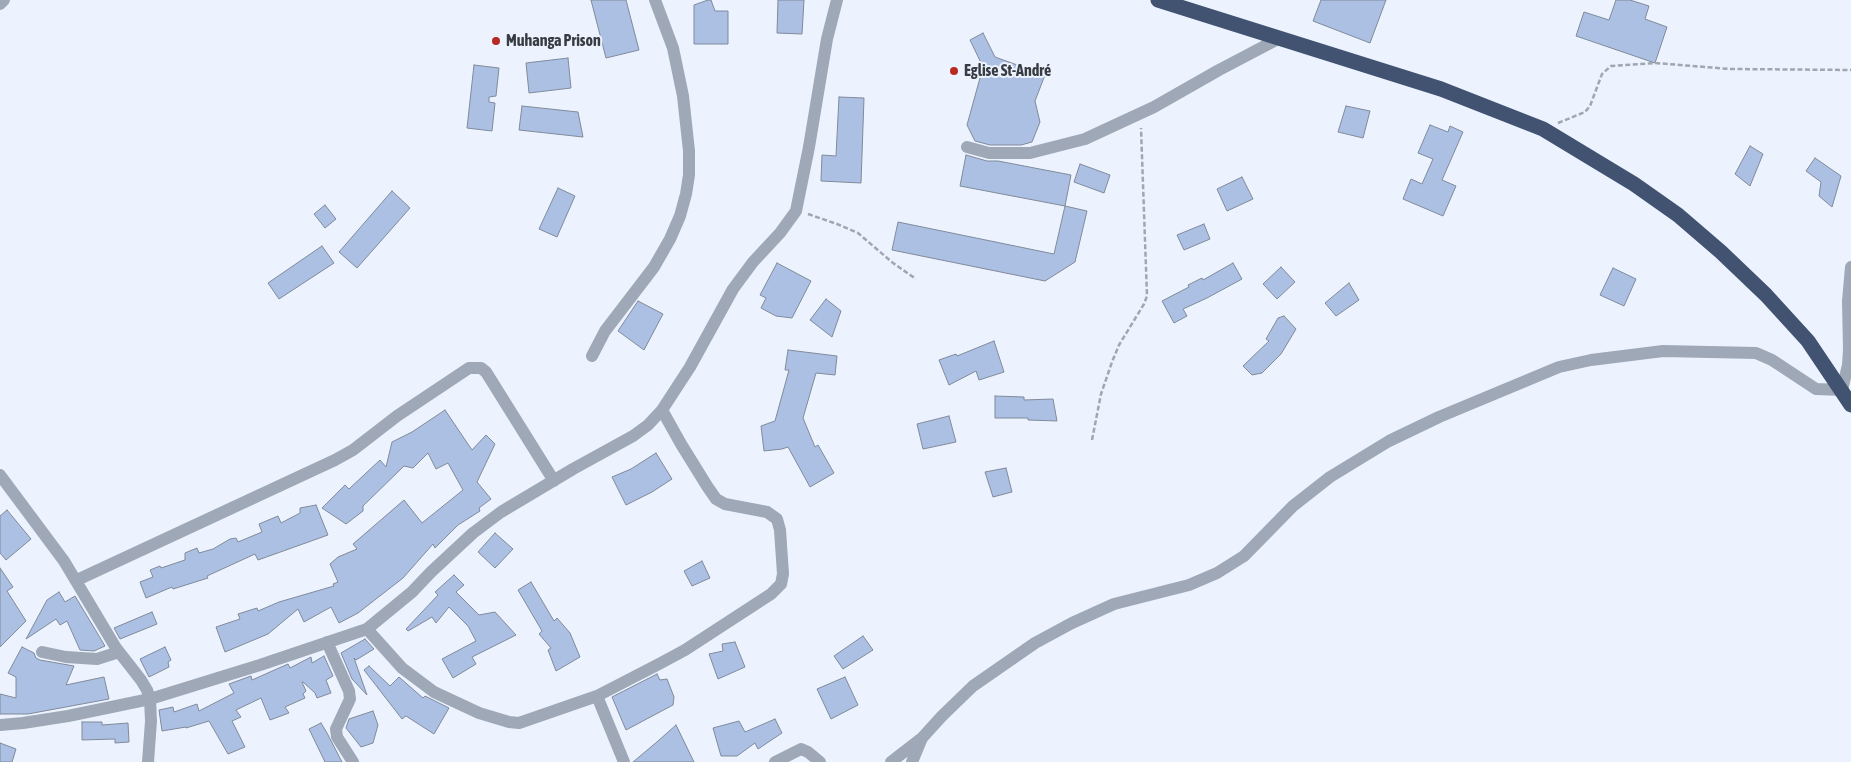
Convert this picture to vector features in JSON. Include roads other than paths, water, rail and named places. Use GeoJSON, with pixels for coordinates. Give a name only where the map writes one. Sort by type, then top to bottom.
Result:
{"type":"FeatureCollection","features":[{"type":"Feature","properties":{"kind":"highway"},"geometry":{"type":"LineString","coordinates":[[1158,0],[1441,89],[1543,129],[1634,184],[1678,216],[1721,252],[1766,295],[1808,342],[1851,405]]}},
{"type":"Feature","properties":{"kind":"street"},"geometry":{"type":"LineString","coordinates":[[0,4],[4,0]]}},
{"type":"Feature","properties":{"kind":"street"},"geometry":{"type":"LineString","coordinates":[[592,356],[605,331],[654,266],[670,239],[680,216],[686,194],[689,175],[689,151],[683,96],[673,48],[655,0]]}},
{"type":"Feature","properties":{"kind":"street"},"geometry":{"type":"LineString","coordinates":[[0,724],[23,724],[150,699],[367,629],[412,592],[473,533],[501,512],[633,436],[648,425],[662,410],[690,367],[733,290],[753,262],[780,233],[796,211],[827,39],[837,0]]}},
{"type":"Feature","properties":{"kind":"street"},"geometry":{"type":"LineString","coordinates":[[967,147],[989,153],[1030,153],[1085,139],[1140,114],[1278,39]]}},
{"type":"Feature","properties":{"kind":"street"},"geometry":{"type":"LineString","coordinates":[[891,762],[922,738],[973,686],[1035,643],[1072,623],[1114,604],[1189,585],[1217,573],[1244,556],[1293,506],[1330,477],[1389,441],[1439,417],[1559,367],[1591,360],[1663,351],[1756,353],[1772,360],[1816,389],[1842,390],[1849,357],[1848,301],[1851,267]]}},
{"type":"Feature","properties":{"kind":"street"},"geometry":{"type":"LineString","coordinates":[[77,580],[335,460],[353,450],[398,416],[469,368],[476,367],[486,372],[554,481]]}},
{"type":"Feature","properties":{"kind":"street"},"geometry":{"type":"LineString","coordinates":[[367,629],[402,668],[434,692],[479,713],[519,723],[597,696],[685,650],[771,594],[783,580],[783,552],[777,519],[767,512],[725,504],[716,499],[662,410]]}},
{"type":"Feature","properties":{"kind":"street"},"geometry":{"type":"LineString","coordinates":[[0,475],[43,531],[77,580],[119,652],[141,680],[150,699],[151,721],[148,762]]}},
{"type":"Feature","properties":{"kind":"street"},"geometry":{"type":"LineString","coordinates":[[327,642],[349,691],[350,699],[336,729],[337,736],[353,762]]}},
{"type":"Feature","properties":{"kind":"street"},"geometry":{"type":"LineString","coordinates":[[42,652],[66,658],[97,659],[119,652]]}},
{"type":"Feature","properties":{"kind":"street"},"geometry":{"type":"LineString","coordinates":[[597,696],[624,762]]}},
{"type":"Feature","properties":{"kind":"street"},"geometry":{"type":"LineString","coordinates":[[912,762],[922,738]]}},
{"type":"Feature","properties":{"kind":"street"},"geometry":{"type":"LineString","coordinates":[[775,762],[801,750],[808,752],[820,762]]}},
{"type":"Feature","properties":{"kind":"place","name":"Muhanga Prison"},"geometry":{"type":"Point","coordinates":[496,41]}},
{"type":"Feature","properties":{"kind":"place","name":"Eglise St-André"},"geometry":{"type":"Point","coordinates":[954,71]}}]}
